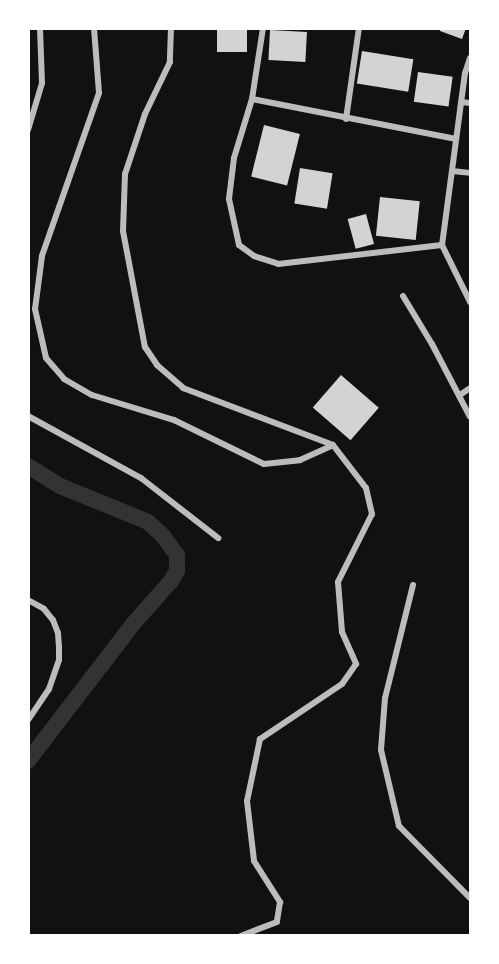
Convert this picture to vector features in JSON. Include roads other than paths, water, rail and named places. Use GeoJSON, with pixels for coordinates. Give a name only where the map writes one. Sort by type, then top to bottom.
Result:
{"type":"FeatureCollection","features":[{"type":"Feature","properties":{"kind":"street"},"geometry":{"type":"LineString","coordinates":[[28,130],[42,83],[40,28]]}},
{"type":"Feature","properties":{"kind":"street"},"geometry":{"type":"LineString","coordinates":[[94,28],[99,93],[42,256],[35,309],[46,358],[64,379],[92,396],[174,420],[264,464],[300,460],[333,445]]}},
{"type":"Feature","properties":{"kind":"street"},"geometry":{"type":"LineString","coordinates":[[171,28],[170,62],[145,114],[125,174],[123,231],[145,347],[157,365],[183,388],[333,445],[366,488],[372,514],[338,582],[342,632],[356,664],[342,684],[260,739],[247,801],[254,861],[280,902],[277,922],[241,936]]}},
{"type":"Feature","properties":{"kind":"street"},"geometry":{"type":"LineString","coordinates":[[263,28],[252,99],[234,158],[229,199],[239,244],[254,256],[278,264],[305,263],[442,245]]}},
{"type":"Feature","properties":{"kind":"street"},"geometry":{"type":"LineString","coordinates":[[346,119],[359,28]]}},
{"type":"Feature","properties":{"kind":"street"},"geometry":{"type":"LineString","coordinates":[[471,58],[461,102],[442,245],[471,302]]}},
{"type":"Feature","properties":{"kind":"street"},"geometry":{"type":"LineString","coordinates":[[252,99],[456,139]]}},
{"type":"Feature","properties":{"kind":"street"},"geometry":{"type":"LineString","coordinates":[[461,102],[471,104]]}},
{"type":"Feature","properties":{"kind":"street"},"geometry":{"type":"LineString","coordinates":[[452,171],[471,173]]}},
{"type":"Feature","properties":{"kind":"street"},"geometry":{"type":"LineString","coordinates":[[403,296],[471,417]]}},
{"type":"Feature","properties":{"kind":"street"},"geometry":{"type":"LineString","coordinates":[[460,395],[471,388]]}},
{"type":"Feature","properties":{"kind":"street"},"geometry":{"type":"LineString","coordinates":[[28,416],[141,478],[218,538]]}},
{"type":"Feature","properties":{"kind":"street"},"geometry":{"type":"LineString","coordinates":[[413,585],[385,698],[381,750],[399,826],[471,898]]}},
{"type":"Feature","properties":{"kind":"street"},"geometry":{"type":"LineString","coordinates":[[28,600],[44,609],[53,620],[58,633],[59,646],[59,660],[49,689],[28,720]]}},
{"type":"Feature","properties":{"kind":"waterway"},"geometry":{"type":"LineString","coordinates":[[28,466],[60,486],[148,522],[163,536],[177,555],[177,571],[171,581],[133,624],[28,761]]}}]}
